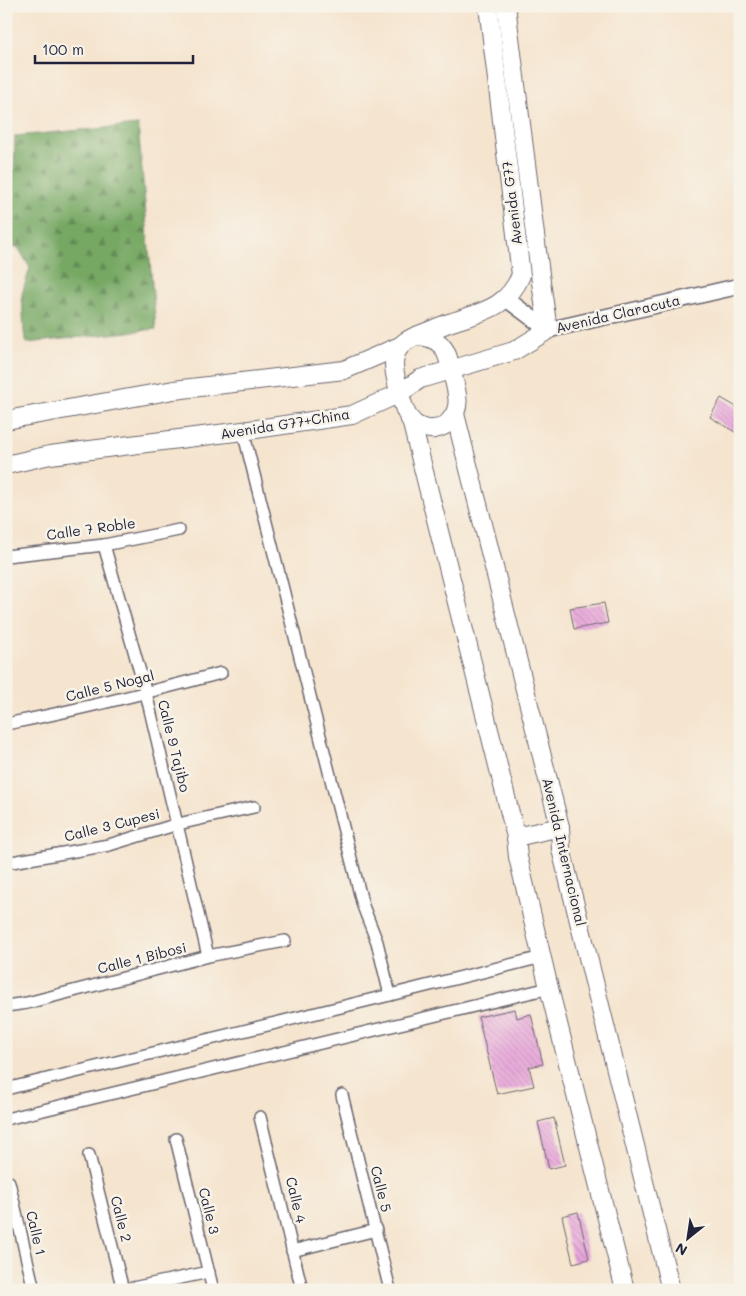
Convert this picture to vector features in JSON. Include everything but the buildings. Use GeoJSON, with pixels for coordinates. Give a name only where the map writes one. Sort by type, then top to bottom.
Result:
{"type":"FeatureCollection","features":[{"type":"Feature","properties":{"kind":"main road","name":"Avenida G77"},"geometry":{"type":"LineString","coordinates":[[400,346],[416,336],[489,310],[516,287],[521,274],[488,6]]}},
{"type":"Feature","properties":{"kind":"main road","name":"Avenida G77"},"geometry":{"type":"LineString","coordinates":[[506,6],[548,330]]}},
{"type":"Feature","properties":{"kind":"main road","name":"Avenida G77+China"},"geometry":{"type":"LineString","coordinates":[[6,465],[50,455],[243,431],[352,415],[400,393],[420,379],[514,351],[548,330]]}},
{"type":"Feature","properties":{"kind":"main road"},"geometry":{"type":"LineString","coordinates":[[410,420],[425,428],[442,427],[450,422],[458,405],[458,396],[447,353],[442,345],[434,340],[426,336],[416,336]]}},
{"type":"Feature","properties":{"kind":"main road"},"geometry":{"type":"LineString","coordinates":[[400,346],[395,354],[394,363],[400,393],[410,420],[516,837],[518,857],[549,988],[625,1290]]}},
{"type":"Feature","properties":{"kind":"main road"},"geometry":{"type":"LineString","coordinates":[[6,420],[174,390],[344,370],[400,346]]}},
{"type":"Feature","properties":{"kind":"main road","name":"Avenida Internacional"},"geometry":{"type":"LineString","coordinates":[[455,414],[560,827],[561,849],[671,1290]]}},
{"type":"Feature","properties":{"kind":"main road"},"geometry":{"type":"LineString","coordinates":[[516,837],[560,827]]}},
{"type":"Feature","properties":{"kind":"street","name":"Avenida Claracuta"},"geometry":{"type":"LineString","coordinates":[[505,298],[548,330],[740,286]]}},
{"type":"Feature","properties":{"kind":"street"},"geometry":{"type":"LineString","coordinates":[[243,431],[362,906],[377,942],[390,995]]}},
{"type":"Feature","properties":{"kind":"street","name":"Calle 7 Roble"},"geometry":{"type":"LineString","coordinates":[[6,556],[104,545],[179,530]]}},
{"type":"Feature","properties":{"kind":"street","name":"Calle 9 Tajibo"},"geometry":{"type":"LineString","coordinates":[[104,545],[146,693],[208,956]]}},
{"type":"Feature","properties":{"kind":"street","name":"Calle 5 Nogal"},"geometry":{"type":"LineString","coordinates":[[6,724],[57,715],[221,673]]}},
{"type":"Feature","properties":{"kind":"street","name":"Calle 3 Cupesi"},"geometry":{"type":"LineString","coordinates":[[6,863],[109,845],[178,824],[254,807]]}},
{"type":"Feature","properties":{"kind":"street","name":"Calle 1 Bibosi"},"geometry":{"type":"LineString","coordinates":[[6,1006],[27,1003],[208,956],[285,941]]}},
{"type":"Feature","properties":{"kind":"street"},"geometry":{"type":"LineString","coordinates":[[6,1090],[542,957]]}},
{"type":"Feature","properties":{"kind":"street"},"geometry":{"type":"LineString","coordinates":[[6,1119],[549,988]]}},
{"type":"Feature","properties":{"kind":"street","name":"Calle 5"},"geometry":{"type":"LineString","coordinates":[[342,1095],[390,1290]]}},
{"type":"Feature","properties":{"kind":"street","name":"Calle 4"},"geometry":{"type":"LineString","coordinates":[[260,1117],[302,1290]]}},
{"type":"Feature","properties":{"kind":"street","name":"Calle 3"},"geometry":{"type":"LineString","coordinates":[[176,1138],[213,1290]]}},
{"type":"Feature","properties":{"kind":"street","name":"Calle 2"},"geometry":{"type":"LineString","coordinates":[[90,1156],[123,1290]]}},
{"type":"Feature","properties":{"kind":"street","name":"Calle 1"},"geometry":{"type":"LineString","coordinates":[[9,1182],[34,1290]]}},
{"type":"Feature","properties":{"kind":"street"},"geometry":{"type":"LineString","coordinates":[[292,1251],[376,1230]]}},
{"type":"Feature","properties":{"kind":"street"},"geometry":{"type":"LineString","coordinates":[[123,1290],[209,1272]]}},
{"type":"Feature","properties":{"kind":"green space"},"geometry":{"type":"Polygon","coordinates":[[[138,125],[156,329],[27,343],[24,333],[22,294],[30,268],[18,247],[6,247],[6,172],[14,171],[15,136],[138,125]]]}}]}
